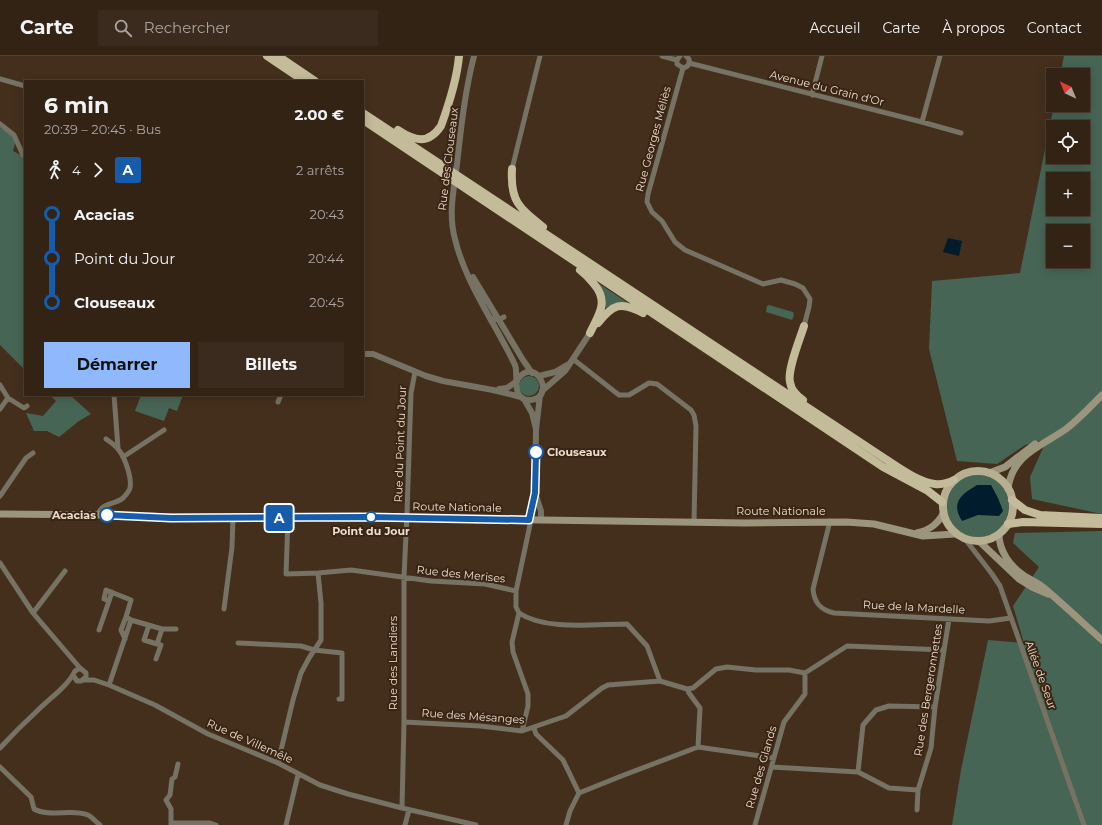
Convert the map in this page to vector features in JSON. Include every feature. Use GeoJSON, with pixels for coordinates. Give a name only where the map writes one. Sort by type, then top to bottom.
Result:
{"type":"FeatureCollection","features":[{"type":"Feature","properties":{"kind":"highway"},"geometry":{"type":"LineString","coordinates":[[267,56],[302,80]]}},
{"type":"Feature","properties":{"kind":"highway"},"geometry":{"type":"LineString","coordinates":[[278,56],[314,80]]}},
{"type":"Feature","properties":{"kind":"highway"},"geometry":{"type":"LineString","coordinates":[[385,128],[396,129],[406,136],[419,140],[429,138],[438,131],[441,126],[452,90],[460,56]]}},
{"type":"Feature","properties":{"kind":"highway"},"geometry":{"type":"LineString","coordinates":[[281,66],[299,80]]}},
{"type":"Feature","properties":{"kind":"highway"},"geometry":{"type":"LineString","coordinates":[[364,114],[884,458],[920,479],[936,484],[942,484],[954,480]]}},
{"type":"Feature","properties":{"kind":"highway"},"geometry":{"type":"LineString","coordinates":[[364,121],[883,467],[928,491],[942,502]]}},
{"type":"Feature","properties":{"kind":"highway"},"geometry":{"type":"LineString","coordinates":[[512,169],[511,181],[517,203],[526,213],[579,257]]}},
{"type":"Feature","properties":{"kind":"highway"},"geometry":{"type":"LineString","coordinates":[[526,229],[584,273],[598,289],[602,302],[601,308],[590,333]]}},
{"type":"Feature","properties":{"kind":"highway"},"geometry":{"type":"LineString","coordinates":[[590,333],[610,309],[620,305],[631,307],[665,321]]}},
{"type":"Feature","properties":{"kind":"highway"},"geometry":{"type":"LineString","coordinates":[[804,326],[790,372],[790,382],[798,397],[816,409],[822,418]]}},
{"type":"Feature","properties":{"kind":"highway"},"geometry":{"type":"LineString","coordinates":[[1012,500],[1025,510],[1040,515],[1102,518]]}},
{"type":"Feature","properties":{"kind":"highway"},"geometry":{"type":"LineString","coordinates":[[1008,524],[1023,522],[1102,524]]}},
{"type":"Feature","properties":{"kind":"main road"},"geometry":{"type":"LineString","coordinates":[[989,473],[1005,467],[1032,445],[1065,430],[1079,419],[1102,395]]}},
{"type":"Feature","properties":{"kind":"main road"},"geometry":{"type":"LineString","coordinates":[[1008,489],[1012,473],[1018,463],[1048,439]]}},
{"type":"Feature","properties":{"kind":"main road"},"geometry":{"type":"LineString","coordinates":[[982,471],[1000,479],[1008,489],[1012,500],[1012,513],[1008,524],[999,534],[988,540],[980,542],[965,539],[955,534],[950,528],[943,514],[942,502],[945,493],[954,480],[968,472],[982,471]]}},
{"type":"Feature","properties":{"kind":"main road","name":"Route Nationale"},"geometry":{"type":"LineString","coordinates":[[0,514],[234,518],[407,518],[694,522],[830,521],[874,524],[923,536],[955,534]]}},
{"type":"Feature","properties":{"kind":"main road"},"geometry":{"type":"LineString","coordinates":[[913,533],[930,529],[940,521],[943,514]]}},
{"type":"Feature","properties":{"kind":"main road"},"geometry":{"type":"LineString","coordinates":[[999,534],[1000,545],[1007,559],[1022,574],[1044,588],[1102,640]]}},
{"type":"Feature","properties":{"kind":"main road"},"geometry":{"type":"LineString","coordinates":[[980,542],[1019,579],[1032,587],[1052,595]]}},
{"type":"Feature","properties":{"kind":"street"},"geometry":{"type":"LineString","coordinates":[[512,169],[540,56]]}},
{"type":"Feature","properties":{"kind":"street"},"geometry":{"type":"LineString","coordinates":[[662,56],[679,58],[679,66],[683,68],[688,66],[689,63],[689,59],[686,56]]}},
{"type":"Feature","properties":{"kind":"street"},"geometry":{"type":"LineString","coordinates":[[812,95],[822,56]]}},
{"type":"Feature","properties":{"kind":"street"},"geometry":{"type":"LineString","coordinates":[[922,122],[940,56]]}},
{"type":"Feature","properties":{"kind":"street","name":"Rue des Clouseaux"},"geometry":{"type":"LineString","coordinates":[[474,57],[462,120],[451,212],[452,228],[462,261],[532,372]]}},
{"type":"Feature","properties":{"kind":"street","name":"Avenue du Grain d'Or"},"geometry":{"type":"LineString","coordinates":[[689,63],[961,133]]}},
{"type":"Feature","properties":{"kind":"street","name":"Rue Georges Méliès"},"geometry":{"type":"LineString","coordinates":[[683,68],[647,202],[652,212],[662,220],[675,242],[685,250],[763,284],[781,280],[803,288],[810,299],[804,326]]}},
{"type":"Feature","properties":{"kind":"street"},"geometry":{"type":"LineString","coordinates":[[0,79],[24,86]]}},
{"type":"Feature","properties":{"kind":"street"},"geometry":{"type":"LineString","coordinates":[[0,124],[14,136],[23,155]]}},
{"type":"Feature","properties":{"kind":"street","name":"Rue des Clouseaux"},"geometry":{"type":"LineString","coordinates":[[497,317],[517,370],[517,380]]}},
{"type":"Feature","properties":{"kind":"street"},"geometry":{"type":"LineString","coordinates":[[364,354],[373,354],[415,372],[443,381],[493,390],[530,400],[536,398],[565,371],[590,333]]}},
{"type":"Feature","properties":{"kind":"street"},"geometry":{"type":"LineString","coordinates":[[538,376],[555,372],[571,361]]}},
{"type":"Feature","properties":{"kind":"street"},"geometry":{"type":"LineString","coordinates":[[571,361],[619,395],[629,395],[649,383],[657,384],[691,410],[694,415],[696,426],[694,522]]}},
{"type":"Feature","properties":{"kind":"street","name":"Rue du Point du Jour"},"geometry":{"type":"LineString","coordinates":[[407,518],[411,393],[415,372]]}},
{"type":"Feature","properties":{"kind":"street"},"geometry":{"type":"LineString","coordinates":[[493,390],[507,388],[523,374],[532,372],[538,376],[543,383],[536,430],[535,493],[516,591],[516,607],[519,613],[526,618],[560,625],[627,624],[647,646],[660,681]]}},
{"type":"Feature","properties":{"kind":"street"},"geometry":{"type":"LineString","coordinates":[[517,380],[516,390],[532,413],[536,430]]}},
{"type":"Feature","properties":{"kind":"street"},"geometry":{"type":"LineString","coordinates":[[0,385],[8,398],[24,408],[27,406]]}},
{"type":"Feature","properties":{"kind":"street"},"geometry":{"type":"LineString","coordinates":[[114,396],[118,448]]}},
{"type":"Feature","properties":{"kind":"street"},"geometry":{"type":"LineString","coordinates":[[278,402],[281,396]]}},
{"type":"Feature","properties":{"kind":"street"},"geometry":{"type":"LineString","coordinates":[[0,410],[8,398]]}},
{"type":"Feature","properties":{"kind":"street"},"geometry":{"type":"LineString","coordinates":[[123,456],[164,430]]}},
{"type":"Feature","properties":{"kind":"street"},"geometry":{"type":"LineString","coordinates":[[98,515],[99,511],[104,506],[122,499],[130,489],[130,479],[123,456],[118,448],[106,439]]}},
{"type":"Feature","properties":{"kind":"street"},"geometry":{"type":"LineString","coordinates":[[0,496],[26,458],[33,453]]}},
{"type":"Feature","properties":{"kind":"street"},"geometry":{"type":"LineString","coordinates":[[535,493],[541,511],[541,520]]}},
{"type":"Feature","properties":{"kind":"street"},"geometry":{"type":"LineString","coordinates":[[224,609],[234,518]]}},
{"type":"Feature","properties":{"kind":"street","name":"Rue des Merises"},"geometry":{"type":"LineString","coordinates":[[288,518],[286,574],[351,570],[431,581],[485,584],[516,591]]}},
{"type":"Feature","properties":{"kind":"street","name":"Rue des Landiers"},"geometry":{"type":"LineString","coordinates":[[402,808],[404,722],[404,577],[407,518]]}},
{"type":"Feature","properties":{"kind":"street","name":"Rue de la Mardelle"},"geometry":{"type":"LineString","coordinates":[[830,521],[813,590],[813,596],[818,605],[826,611],[834,613],[989,621],[1011,618]]}},
{"type":"Feature","properties":{"kind":"street","name":"Allée de Seur"},"geometry":{"type":"LineString","coordinates":[[965,539],[1000,586],[1084,825]]}},
{"type":"Feature","properties":{"kind":"street"},"geometry":{"type":"LineString","coordinates":[[0,563],[33,613],[86,673],[86,677],[83,680],[77,681],[62,688]]}},
{"type":"Feature","properties":{"kind":"street"},"geometry":{"type":"LineString","coordinates":[[33,613],[65,571]]}},
{"type":"Feature","properties":{"kind":"street"},"geometry":{"type":"LineString","coordinates":[[278,763],[301,673],[321,640],[321,604],[318,573]]}},
{"type":"Feature","properties":{"kind":"street"},"geometry":{"type":"LineString","coordinates":[[99,630],[109,601],[104,599],[106,590],[132,600],[125,639],[109,685]]}},
{"type":"Feature","properties":{"kind":"street"},"geometry":{"type":"LineString","coordinates":[[519,613],[516,621],[512,647],[528,694],[528,706],[522,731]]}},
{"type":"Feature","properties":{"kind":"street"},"geometry":{"type":"LineString","coordinates":[[128,619],[162,629],[176,629]]}},
{"type":"Feature","properties":{"kind":"street","name":"Rue des Bergeronnettes"},"geometry":{"type":"LineString","coordinates":[[918,810],[918,790],[931,748],[949,619]]}},
{"type":"Feature","properties":{"kind":"street"},"geometry":{"type":"LineString","coordinates":[[149,625],[144,640],[161,645],[156,659]]}},
{"type":"Feature","properties":{"kind":"street"},"geometry":{"type":"LineString","coordinates":[[157,644],[162,629]]}},
{"type":"Feature","properties":{"kind":"street"},"geometry":{"type":"LineString","coordinates":[[238,643],[301,646],[314,650],[342,653],[342,699],[339,698]]}},
{"type":"Feature","properties":{"kind":"street"},"geometry":{"type":"LineString","coordinates":[[698,747],[700,708],[687,689],[693,688],[716,669],[727,667],[756,670],[789,670],[805,673],[847,646],[944,650]]}},
{"type":"Feature","properties":{"kind":"street"},"geometry":{"type":"LineString","coordinates":[[70,655],[77,681]]}},
{"type":"Feature","properties":{"kind":"street"},"geometry":{"type":"LineString","coordinates":[[0,748],[37,710],[62,688],[80,668]]}},
{"type":"Feature","properties":{"kind":"street","name":"Rue de Villemêle"},"geometry":{"type":"LineString","coordinates":[[86,673],[94,680]]}},
{"type":"Feature","properties":{"kind":"street","name":"Rue des Glands"},"geometry":{"type":"LineString","coordinates":[[755,825],[784,722],[805,694],[805,673]]}},
{"type":"Feature","properties":{"kind":"street","name":"Rue de Villemêle"},"geometry":{"type":"LineString","coordinates":[[83,680],[94,680],[109,685],[155,705],[208,734],[278,763],[320,784],[348,794],[476,825]]}},
{"type":"Feature","properties":{"kind":"street","name":"Rue des Mésanges"},"geometry":{"type":"LineString","coordinates":[[404,722],[480,726],[522,731],[566,716],[602,688],[608,686],[660,681],[687,689]]}},
{"type":"Feature","properties":{"kind":"street"},"geometry":{"type":"LineString","coordinates":[[858,772],[863,725],[876,710],[888,706],[936,707]]}},
{"type":"Feature","properties":{"kind":"street"},"geometry":{"type":"LineString","coordinates":[[534,728],[536,734],[563,760],[579,793]]}},
{"type":"Feature","properties":{"kind":"street"},"geometry":{"type":"LineString","coordinates":[[566,825],[570,811],[579,793],[698,747],[774,758]]}},
{"type":"Feature","properties":{"kind":"street"},"geometry":{"type":"LineString","coordinates":[[178,764],[175,777],[172,779],[170,795],[166,800],[171,809],[171,824],[210,823],[216,825]]}},
{"type":"Feature","properties":{"kind":"street"},"geometry":{"type":"LineString","coordinates":[[0,767],[32,798],[34,808],[40,812],[80,813],[89,816],[100,825]]}},
{"type":"Feature","properties":{"kind":"street"},"geometry":{"type":"LineString","coordinates":[[772,767],[858,772],[889,788],[918,790]]}},
{"type":"Feature","properties":{"kind":"street"},"geometry":{"type":"LineString","coordinates":[[286,825],[298,774]]}},
{"type":"Feature","properties":{"kind":"street"},"geometry":{"type":"LineString","coordinates":[[404,825],[409,810]]}},
{"type":"Feature","properties":{"kind":"green space"},"geometry":{"type":"Polygon","coordinates":[[[1064,56],[1102,56],[1102,514],[1032,499],[1030,477],[1047,439],[1025,445],[997,464],[957,461],[929,349],[932,281],[1020,273],[1046,145],[1046,164],[1090,164],[1090,120],[1051,120],[1053,112],[1090,112],[1090,68],[1061,68],[1064,56]]]}},
{"type":"Feature","properties":{"kind":"green space"},"geometry":{"type":"Polygon","coordinates":[[[0,128],[17,136],[13,151],[24,156],[24,369],[0,345],[0,128]]]}},
{"type":"Feature","properties":{"kind":"green space"},"geometry":{"type":"Polygon","coordinates":[[[595,281],[628,303],[611,305],[605,308],[595,281]]]}},
{"type":"Feature","properties":{"kind":"green space"},"geometry":{"type":"Polygon","coordinates":[[[769,305],[793,312],[794,315],[792,320],[766,312],[767,306],[769,305]]]}},
{"type":"Feature","properties":{"kind":"green space"},"geometry":{"type":"Polygon","coordinates":[[[529,376],[536,379],[539,386],[536,393],[529,396],[522,393],[519,386],[522,379],[529,376]]]}},
{"type":"Feature","properties":{"kind":"green space"},"geometry":{"type":"Polygon","coordinates":[[[51,396],[71,396],[91,414],[79,421],[59,437],[47,431],[34,431],[26,413],[43,416],[56,401],[51,396]]]}},
{"type":"Feature","properties":{"kind":"green space"},"geometry":{"type":"Polygon","coordinates":[[[141,396],[183,396],[177,411],[169,408],[164,421],[135,411],[141,396]]]}},
{"type":"Feature","properties":{"kind":"green space"},"geometry":{"type":"Polygon","coordinates":[[[972,475],[984,475],[1000,484],[1007,494],[1009,506],[1007,518],[1000,528],[984,537],[972,537],[961,532],[952,523],[947,512],[947,500],[952,489],[961,480],[972,475]]]}},
{"type":"Feature","properties":{"kind":"green space"},"geometry":{"type":"Polygon","coordinates":[[[1102,531],[1102,825],[952,825],[961,770],[988,640],[1024,643],[1013,606],[1039,567],[1013,543],[1015,533],[1102,531]]]}},
{"type":"Feature","properties":{"kind":"water"},"geometry":{"type":"Polygon","coordinates":[[[948,238],[962,241],[959,256],[943,252],[948,238]]]}},
{"type":"Feature","properties":{"kind":"water"},"geometry":{"type":"Polygon","coordinates":[[[977,485],[991,485],[1003,511],[999,516],[978,515],[962,521],[957,509],[959,499],[962,495],[977,485]]]}},
{"type":"Feature","properties":{"kind":"bus line","name":"A"},"geometry":{"type":"LineString","coordinates":[[107,515],[171,518],[368,517],[529,520],[535,493],[536,452]]}},
{"type":"Feature","properties":{"kind":"place","name":"Clouseaux"},"geometry":{"type":"Point","coordinates":[536,452]}},
{"type":"Feature","properties":{"kind":"place","name":"Acacias"},"geometry":{"type":"Point","coordinates":[107,515]}},
{"type":"Feature","properties":{"kind":"place","name":"Point du Jour"},"geometry":{"type":"Point","coordinates":[371,517]}}]}
